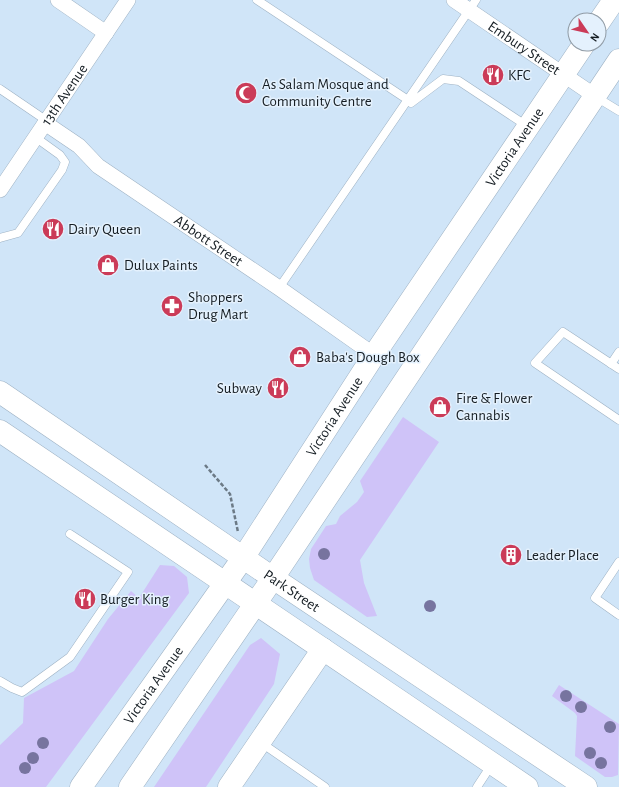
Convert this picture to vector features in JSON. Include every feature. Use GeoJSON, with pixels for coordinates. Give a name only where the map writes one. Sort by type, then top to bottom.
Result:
{"type":"FeatureCollection","features":[{"type":"Feature","properties":{"kind":"main road"},"geometry":{"type":"LineString","coordinates":[[606,12],[614,0]]}},
{"type":"Feature","properties":{"kind":"main road","name":"Victoria Avenue"},"geometry":{"type":"LineString","coordinates":[[81,787],[243,558],[374,355],[578,52]]}},
{"type":"Feature","properties":{"kind":"main road"},"geometry":{"type":"LineString","coordinates":[[130,787],[273,578],[619,60]]}},
{"type":"Feature","properties":{"kind":"main road","name":"Park Street"},"geometry":{"type":"LineString","coordinates":[[0,392],[243,558],[586,787]]}},
{"type":"Feature","properties":{"kind":"main road","name":"Park Street"},"geometry":{"type":"LineString","coordinates":[[0,431],[527,787]]}},
{"type":"Feature","properties":{"kind":"main road"},"geometry":{"type":"LineString","coordinates":[[229,787],[323,649]]}},
{"type":"Feature","properties":{"kind":"street"},"geometry":{"type":"LineString","coordinates":[[58,0],[106,33]]}},
{"type":"Feature","properties":{"kind":"street","name":"13th Avenue"},"geometry":{"type":"LineString","coordinates":[[0,190],[128,0]]}},
{"type":"Feature","properties":{"kind":"street","name":"Embury Street"},"geometry":{"type":"LineString","coordinates":[[454,0],[472,5],[563,74],[595,96]]}},
{"type":"Feature","properties":{"kind":"street","name":"Abbott Street"},"geometry":{"type":"LineString","coordinates":[[46,122],[79,146],[98,166],[279,288],[374,355]]}},
{"type":"Feature","properties":{"kind":"lane"},"geometry":{"type":"LineString","coordinates":[[257,0],[410,101]]}},
{"type":"Feature","properties":{"kind":"lane"},"geometry":{"type":"LineString","coordinates":[[279,288],[410,101],[472,5]]}},
{"type":"Feature","properties":{"kind":"lane"},"geometry":{"type":"LineString","coordinates":[[410,101],[443,79],[459,81],[528,127]]}},
{"type":"Feature","properties":{"kind":"lane"},"geometry":{"type":"LineString","coordinates":[[0,89],[46,122]]}},
{"type":"Feature","properties":{"kind":"lane"},"geometry":{"type":"LineString","coordinates":[[595,96],[619,111]]}},
{"type":"Feature","properties":{"kind":"lane"},"geometry":{"type":"LineString","coordinates":[[0,238],[18,234],[62,170],[65,162],[60,154],[35,137]]}},
{"type":"Feature","properties":{"kind":"lane"},"geometry":{"type":"LineString","coordinates":[[619,369],[564,332],[535,363],[619,420]]}},
{"type":"Feature","properties":{"kind":"lane"},"geometry":{"type":"LineString","coordinates":[[611,364],[619,352]]}},
{"type":"Feature","properties":{"kind":"lane"},"geometry":{"type":"LineString","coordinates":[[0,681],[22,692],[70,657],[128,572],[70,534]]}},
{"type":"Feature","properties":{"kind":"lane"},"geometry":{"type":"LineString","coordinates":[[619,562],[595,598],[619,615]]}},
{"type":"Feature","properties":{"kind":"lane"},"geometry":{"type":"LineString","coordinates":[[260,742],[325,787]]}},
{"type":"Feature","properties":{"kind":"lane"},"geometry":{"type":"LineString","coordinates":[[477,787],[492,764]]}},
{"type":"Feature","properties":{"kind":"path"},"geometry":{"type":"LineString","coordinates":[[205,465],[230,494],[243,558]]}},
{"type":"Feature","properties":{"kind":"shaded area"},"geometry":{"type":"Polygon","coordinates":[[[403,417],[439,442],[360,560],[364,583],[377,616],[367,617],[314,580],[309,559],[311,549],[326,526],[336,524],[340,516],[357,502],[364,492],[360,481],[403,417]]]}},
{"type":"Feature","properties":{"kind":"shaded area"},"geometry":{"type":"Polygon","coordinates":[[[160,565],[174,566],[187,577],[189,593],[46,787],[0,787],[0,745],[23,723],[24,698],[74,671],[108,619],[131,591],[139,598],[160,565]]]}},
{"type":"Feature","properties":{"kind":"shaded area"},"geometry":{"type":"Polygon","coordinates":[[[261,638],[280,654],[274,684],[206,787],[154,787],[250,645],[261,638]]]}},
{"type":"Feature","properties":{"kind":"shaded area"},"geometry":{"type":"Polygon","coordinates":[[[559,685],[619,724],[618,775],[605,777],[575,756],[577,716],[552,696],[559,685]]]}},
{"type":"Feature","properties":{"kind":"place","name":"KFC"},"geometry":{"type":"Point","coordinates":[493,75]}},
{"type":"Feature","properties":{"kind":"place","name":"As Salam Mosque and Community Centre"},"geometry":{"type":"Point","coordinates":[246,93]}},
{"type":"Feature","properties":{"kind":"place","name":"Dairy Queen"},"geometry":{"type":"Point","coordinates":[53,229]}},
{"type":"Feature","properties":{"kind":"place","name":"Dulux Paints"},"geometry":{"type":"Point","coordinates":[108,265]}},
{"type":"Feature","properties":{"kind":"place","name":"Shoppers Drug Mart"},"geometry":{"type":"Point","coordinates":[172,306]}},
{"type":"Feature","properties":{"kind":"place","name":"Baba's Dough Box"},"geometry":{"type":"Point","coordinates":[300,357]}},
{"type":"Feature","properties":{"kind":"place","name":"Subway"},"geometry":{"type":"Point","coordinates":[278,388]}},
{"type":"Feature","properties":{"kind":"place","name":"Fire & Flower Cannabis"},"geometry":{"type":"Point","coordinates":[440,407]}},
{"type":"Feature","properties":{"kind":"place","name":"Leader Place"},"geometry":{"type":"Point","coordinates":[511,555]}},
{"type":"Feature","properties":{"kind":"place","name":"Burger King"},"geometry":{"type":"Point","coordinates":[85,599]}}]}
